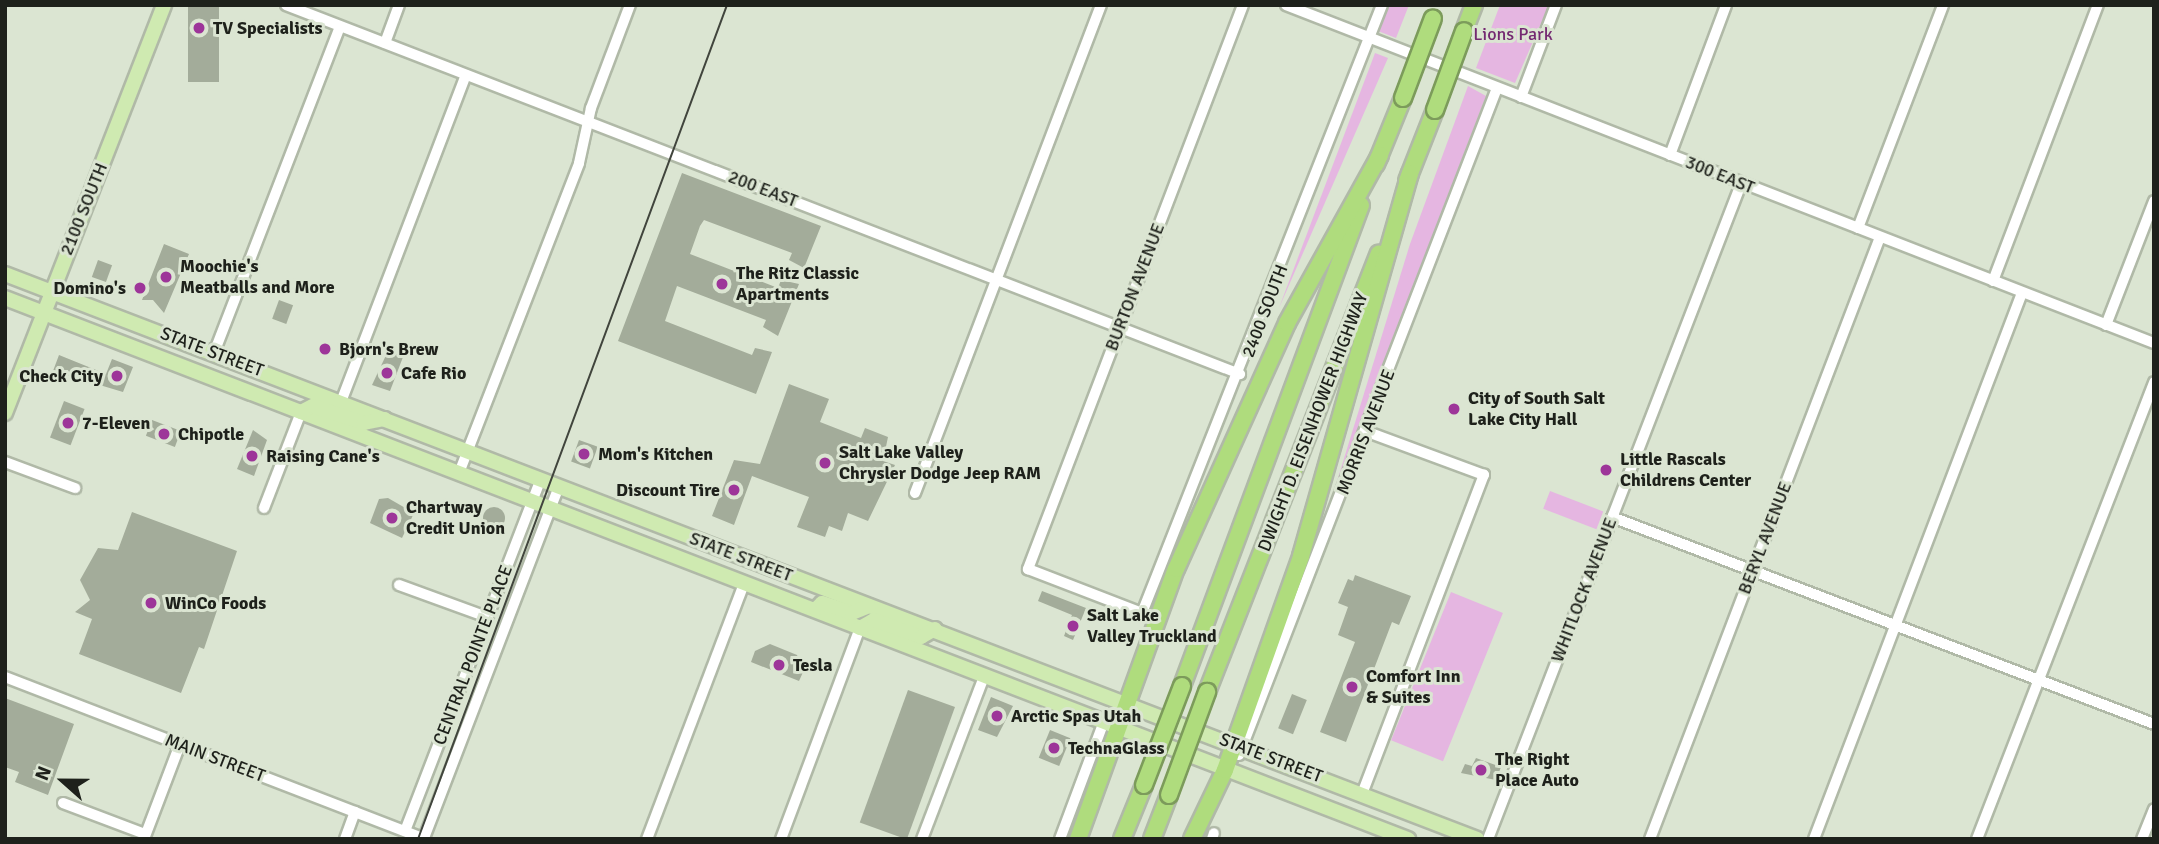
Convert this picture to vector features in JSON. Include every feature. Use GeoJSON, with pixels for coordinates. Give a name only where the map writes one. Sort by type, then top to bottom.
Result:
{"type":"FeatureCollection","features":[{"type":"Feature","properties":{"kind":"highway","name":"DWIGHT D. EISENHOWER HIGHWAY"},"geometry":{"type":"LineString","coordinates":[[1152,839],[1474,5]]}},
{"type":"Feature","properties":{"kind":"highway","name":"DWIGHT D. EISENHOWER HIGHWAY"},"geometry":{"type":"LineString","coordinates":[[1122,836],[1182,686],[1436,12]]}},
{"type":"Feature","properties":{"kind":"highway"},"geometry":{"type":"LineString","coordinates":[[1078,839],[1110,727],[1125,701],[1177,569],[1287,323],[1380,155]]}},
{"type":"Feature","properties":{"kind":"highway"},"geometry":{"type":"LineString","coordinates":[[1192,839],[1239,745],[1301,556],[1410,173]]}},
{"type":"Feature","properties":{"kind":"main road","name":"2100 SOUTH"},"geometry":{"type":"LineString","coordinates":[[5,413],[164,5]]}},
{"type":"Feature","properties":{"kind":"main road","name":"STATE STREET"},"geometry":{"type":"LineString","coordinates":[[5,274],[869,606],[1125,701],[1477,839]]}},
{"type":"Feature","properties":{"kind":"main road","name":"STATE STREET"},"geometry":{"type":"LineString","coordinates":[[5,298],[815,610],[1110,727],[1408,839]]}},
{"type":"Feature","properties":{"kind":"main road"},"geometry":{"type":"LineString","coordinates":[[301,412],[313,406],[364,423],[386,419]]}},
{"type":"Feature","properties":{"kind":"main road"},"geometry":{"type":"LineString","coordinates":[[815,610],[822,603],[852,613],[869,606]]}},
{"type":"Feature","properties":{"kind":"main road"},"geometry":{"type":"LineString","coordinates":[[860,628],[874,620],[921,637],[935,629]]}},
{"type":"Feature","properties":{"kind":"street","name":"200 EAST"},"geometry":{"type":"LineString","coordinates":[[286,5],[1241,374]]}},
{"type":"Feature","properties":{"kind":"street"},"geometry":{"type":"LineString","coordinates":[[385,43],[399,5]]}},
{"type":"Feature","properties":{"kind":"street"},"geometry":{"type":"LineString","coordinates":[[459,473],[630,5]]}},
{"type":"Feature","properties":{"kind":"street"},"geometry":{"type":"LineString","coordinates":[[915,492],[1101,5]]}},
{"type":"Feature","properties":{"kind":"street","name":"BURTON AVENUE"},"geometry":{"type":"LineString","coordinates":[[1142,613],[1028,569],[1243,5]]}},
{"type":"Feature","properties":{"kind":"street","name":"300 EAST"},"geometry":{"type":"LineString","coordinates":[[1286,5],[2154,343]]}},
{"type":"Feature","properties":{"kind":"street","name":"2400 SOUTH"},"geometry":{"type":"LineString","coordinates":[[1142,613],[1241,374],[1382,5]]}},
{"type":"Feature","properties":{"kind":"street"},"geometry":{"type":"LineString","coordinates":[[1521,97],[1556,5]]}},
{"type":"Feature","properties":{"kind":"street"},"geometry":{"type":"LineString","coordinates":[[1670,155],[1726,5]]}},
{"type":"Feature","properties":{"kind":"street"},"geometry":{"type":"LineString","coordinates":[[1858,228],[1943,5]]}},
{"type":"Feature","properties":{"kind":"street"},"geometry":{"type":"LineString","coordinates":[[1993,281],[2098,5]]}},
{"type":"Feature","properties":{"kind":"street"},"geometry":{"type":"LineString","coordinates":[[214,353],[340,26]]}},
{"type":"Feature","properties":{"kind":"street"},"geometry":{"type":"LineString","coordinates":[[341,402],[466,75]]}},
{"type":"Feature","properties":{"kind":"street","name":"MORRIS AVENUE"},"geometry":{"type":"LineString","coordinates":[[1239,745],[1368,432],[1497,88]]}},
{"type":"Feature","properties":{"kind":"street","name":"WHITLOCK AVENUE"},"geometry":{"type":"LineString","coordinates":[[1488,839],[1741,184]]}},
{"type":"Feature","properties":{"kind":"street"},"geometry":{"type":"LineString","coordinates":[[2106,325],[2154,201]]}},
{"type":"Feature","properties":{"kind":"street","name":"BERYL AVENUE"},"geometry":{"type":"LineString","coordinates":[[1650,839],[1880,237]]}},
{"type":"Feature","properties":{"kind":"street"},"geometry":{"type":"LineString","coordinates":[[1814,839],[2022,293]]}},
{"type":"Feature","properties":{"kind":"street"},"geometry":{"type":"LineString","coordinates":[[1977,839],[2154,382]]}},
{"type":"Feature","properties":{"kind":"street"},"geometry":{"type":"LineString","coordinates":[[264,508],[301,412]]}},
{"type":"Feature","properties":{"kind":"street"},"geometry":{"type":"LineString","coordinates":[[1362,794],[1484,475],[1368,432]]}},
{"type":"Feature","properties":{"kind":"street"},"geometry":{"type":"LineString","coordinates":[[5,462],[75,488]]}},
{"type":"Feature","properties":{"kind":"street","name":"CENTRAL POINTE PLACE"},"geometry":{"type":"LineString","coordinates":[[405,831],[541,479]]}},
{"type":"Feature","properties":{"kind":"street","name":"CENTRAL POINTE PLACE"},"geometry":{"type":"LineString","coordinates":[[424,839],[559,486]]}},
{"type":"Feature","properties":{"kind":"street"},"geometry":{"type":"LineString","coordinates":[[1612,517],[2154,724]]}},
{"type":"Feature","properties":{"kind":"street"},"geometry":{"type":"LineString","coordinates":[[647,839],[744,583]]}},
{"type":"Feature","properties":{"kind":"street"},"geometry":{"type":"LineString","coordinates":[[398,585],[487,617]]}},
{"type":"Feature","properties":{"kind":"street"},"geometry":{"type":"LineString","coordinates":[[781,839],[860,628]]}},
{"type":"Feature","properties":{"kind":"street","name":"MAIN STREET"},"geometry":{"type":"LineString","coordinates":[[5,677],[424,839]]}},
{"type":"Feature","properties":{"kind":"street"},"geometry":{"type":"LineString","coordinates":[[922,839],[984,677]]}},
{"type":"Feature","properties":{"kind":"street"},"geometry":{"type":"LineString","coordinates":[[1060,839],[1110,727]]}},
{"type":"Feature","properties":{"kind":"street"},"geometry":{"type":"LineString","coordinates":[[63,803],[145,837],[180,744]]}},
{"type":"Feature","properties":{"kind":"street"},"geometry":{"type":"LineString","coordinates":[[2142,839],[2154,809]]}},
{"type":"Feature","properties":{"kind":"street"},"geometry":{"type":"LineString","coordinates":[[345,839],[355,812]]}},
{"type":"Feature","properties":{"kind":"green space"},"geometry":{"type":"Polygon","coordinates":[[[1388,5],[1409,5],[1396,38],[1378,31],[1388,5]]]}},
{"type":"Feature","properties":{"kind":"green space","name":"Lions Park"},"geometry":{"type":"Polygon","coordinates":[[[1500,5],[1549,5],[1515,83],[1476,68],[1500,5]]]}},
{"type":"Feature","properties":{"kind":"green space"},"geometry":{"type":"Polygon","coordinates":[[[1375,53],[1388,58],[1279,308],[1375,53]]]}},
{"type":"Feature","properties":{"kind":"green space"},"geometry":{"type":"Polygon","coordinates":[[[1468,86],[1486,96],[1330,504],[1410,244],[1468,86]]]}},
{"type":"Feature","properties":{"kind":"green space"},"geometry":{"type":"Polygon","coordinates":[[[1550,491],[1603,511],[1596,529],[1543,509],[1550,491]]]}},
{"type":"Feature","properties":{"kind":"green space"},"geometry":{"type":"Polygon","coordinates":[[[1451,592],[1503,613],[1443,761],[1391,740],[1451,592]]]}},
{"type":"Feature","properties":{"kind":"building"},"geometry":{"type":"Polygon","coordinates":[[[188,5],[219,5],[219,82],[188,82],[188,5]]]}},
{"type":"Feature","properties":{"kind":"building","name":"The Ritz Classic Apartments"},"geometry":{"type":"Polygon","coordinates":[[[682,173],[821,226],[804,268],[789,260],[792,253],[704,220],[700,226],[690,254],[778,288],[781,280],[799,284],[778,336],[763,327],[766,320],[677,286],[665,321],[752,355],[755,348],[772,352],[756,394],[618,341],[682,173]]]}},
{"type":"Feature","properties":{"kind":"building","name":"Moochie's Meatballs and More"},"geometry":{"type":"Polygon","coordinates":[[[164,244],[189,254],[164,313],[153,300],[142,300],[164,244]]]}},
{"type":"Feature","properties":{"kind":"building"},"geometry":{"type":"Polygon","coordinates":[[[98,260],[112,265],[106,282],[92,277],[98,260]]]}},
{"type":"Feature","properties":{"kind":"building"},"geometry":{"type":"Polygon","coordinates":[[[279,300],[293,305],[286,324],[272,319],[279,300]]]}},
{"type":"Feature","properties":{"kind":"building","name":"Cafe Rio"},"geometry":{"type":"Polygon","coordinates":[[[388,351],[403,357],[390,391],[372,385],[388,351]]]}},
{"type":"Feature","properties":{"kind":"building"},"geometry":{"type":"Polygon","coordinates":[[[59,355],[106,374],[112,359],[133,367],[123,392],[53,371],[59,355]]]}},
{"type":"Feature","properties":{"kind":"building","name":"Salt Lake Valley Chrysler Dodge Jeep RAM"},"geometry":{"type":"Polygon","coordinates":[[[789,384],[829,399],[820,422],[861,438],[865,428],[888,437],[883,461],[895,465],[868,521],[848,513],[842,531],[829,526],[825,537],[797,527],[809,497],[752,476],[734,525],[712,516],[734,460],[760,464],[789,384]]]}},
{"type":"Feature","properties":{"kind":"building","name":"7-Eleven"},"geometry":{"type":"Polygon","coordinates":[[[64,401],[85,409],[71,445],[50,437],[64,401]]]}},
{"type":"Feature","properties":{"kind":"building","name":"Chipotle"},"geometry":{"type":"Polygon","coordinates":[[[152,420],[181,431],[175,447],[146,436],[152,420]]]}},
{"type":"Feature","properties":{"kind":"building","name":"Raising Cane's"},"geometry":{"type":"Polygon","coordinates":[[[253,430],[267,440],[254,476],[237,469],[253,430]]]}},
{"type":"Feature","properties":{"kind":"building","name":"Mom's Kitchen"},"geometry":{"type":"Polygon","coordinates":[[[579,440],[598,447],[590,468],[571,462],[579,440]]]}},
{"type":"Feature","properties":{"kind":"building","name":"Chartway Credit Union"},"geometry":{"type":"Polygon","coordinates":[[[388,498],[414,513],[402,538],[370,523],[379,499],[388,498]]]}},
{"type":"Feature","properties":{"kind":"building"},"geometry":{"type":"Polygon","coordinates":[[[494,507],[502,510],[505,518],[502,526],[494,529],[486,526],[483,518],[486,510],[494,507]]]}},
{"type":"Feature","properties":{"kind":"building","name":"WinCo Foods"},"geometry":{"type":"Polygon","coordinates":[[[132,512],[237,551],[204,649],[199,647],[181,693],[79,654],[92,619],[75,612],[90,600],[80,580],[98,548],[118,550],[132,512]]]}},
{"type":"Feature","properties":{"kind":"building","name":"Comfort Inn & Suites"},"geometry":{"type":"Polygon","coordinates":[[[1355,575],[1411,596],[1399,625],[1392,622],[1346,742],[1320,732],[1355,642],[1338,635],[1348,607],[1338,603],[1348,579],[1353,581],[1355,575]]]}},
{"type":"Feature","properties":{"kind":"building","name":"Salt Lake Valley Truckland"},"geometry":{"type":"Polygon","coordinates":[[[1042,591],[1086,608],[1073,640],[1064,636],[1072,615],[1038,601],[1042,591]]]}},
{"type":"Feature","properties":{"kind":"building","name":"Tesla"},"geometry":{"type":"Polygon","coordinates":[[[770,644],[797,655],[804,670],[799,681],[751,662],[755,651],[770,644]]]}},
{"type":"Feature","properties":{"kind":"building"},"geometry":{"type":"Polygon","coordinates":[[[908,690],[955,707],[907,839],[860,822],[908,690]]]}},
{"type":"Feature","properties":{"kind":"building"},"geometry":{"type":"Polygon","coordinates":[[[1292,694],[1307,700],[1293,734],[1278,728],[1292,694]]]}},
{"type":"Feature","properties":{"kind":"building","name":"Arctic Spas Utah"},"geometry":{"type":"Polygon","coordinates":[[[991,697],[1013,706],[997,737],[978,730],[991,697]]]}},
{"type":"Feature","properties":{"kind":"building"},"geometry":{"type":"Polygon","coordinates":[[[5,698],[74,724],[48,795],[15,782],[19,772],[5,767],[5,698]]]}},
{"type":"Feature","properties":{"kind":"building","name":"TechnaGlass"},"geometry":{"type":"Polygon","coordinates":[[[1050,730],[1070,738],[1059,766],[1039,758],[1050,730]]]}},
{"type":"Feature","properties":{"kind":"building","name":"The Right Place Auto"},"geometry":{"type":"Polygon","coordinates":[[[1476,758],[1501,767],[1496,780],[1461,773],[1465,764],[1472,766],[1476,758]]]}},
{"type":"Feature","properties":{"kind":"tram line"},"geometry":{"type":"LineString","coordinates":[[418,839],[727,5]]}},
{"type":"Feature","properties":{"kind":"place","name":"TV Specialists"},"geometry":{"type":"Point","coordinates":[199,28]}},
{"type":"Feature","properties":{"kind":"place","name":"Moochie's Meatballs and More"},"geometry":{"type":"Point","coordinates":[166,277]}},
{"type":"Feature","properties":{"kind":"place","name":"The Ritz Classic Apartments"},"geometry":{"type":"Point","coordinates":[722,284]}},
{"type":"Feature","properties":{"kind":"place","name":"Domino's"},"geometry":{"type":"Point","coordinates":[140,288]}},
{"type":"Feature","properties":{"kind":"place","name":"Bjorn's Brew"},"geometry":{"type":"Point","coordinates":[325,349]}},
{"type":"Feature","properties":{"kind":"place","name":"Cafe Rio"},"geometry":{"type":"Point","coordinates":[387,373]}},
{"type":"Feature","properties":{"kind":"place","name":"Check City"},"geometry":{"type":"Point","coordinates":[117,376]}},
{"type":"Feature","properties":{"kind":"place","name":"City of South Salt Lake City Hall"},"geometry":{"type":"Point","coordinates":[1454,409]}},
{"type":"Feature","properties":{"kind":"place","name":"7-Eleven"},"geometry":{"type":"Point","coordinates":[68,423]}},
{"type":"Feature","properties":{"kind":"place","name":"Chipotle"},"geometry":{"type":"Point","coordinates":[164,434]}},
{"type":"Feature","properties":{"kind":"place","name":"Mom's Kitchen"},"geometry":{"type":"Point","coordinates":[584,454]}},
{"type":"Feature","properties":{"kind":"place","name":"Raising Cane's"},"geometry":{"type":"Point","coordinates":[252,456]}},
{"type":"Feature","properties":{"kind":"place","name":"Salt Lake Valley Chrysler Dodge Jeep RAM"},"geometry":{"type":"Point","coordinates":[825,463]}},
{"type":"Feature","properties":{"kind":"place","name":"Little Rascals Childrens Center"},"geometry":{"type":"Point","coordinates":[1606,470]}},
{"type":"Feature","properties":{"kind":"place","name":"Discount Tire"},"geometry":{"type":"Point","coordinates":[734,490]}},
{"type":"Feature","properties":{"kind":"place","name":"Chartway Credit Union"},"geometry":{"type":"Point","coordinates":[392,518]}},
{"type":"Feature","properties":{"kind":"place","name":"WinCo Foods"},"geometry":{"type":"Point","coordinates":[151,603]}},
{"type":"Feature","properties":{"kind":"place","name":"Salt Lake Valley Truckland"},"geometry":{"type":"Point","coordinates":[1073,626]}},
{"type":"Feature","properties":{"kind":"place","name":"Tesla"},"geometry":{"type":"Point","coordinates":[779,665]}},
{"type":"Feature","properties":{"kind":"place","name":"Comfort Inn & Suites"},"geometry":{"type":"Point","coordinates":[1352,687]}},
{"type":"Feature","properties":{"kind":"place","name":"Arctic Spas Utah"},"geometry":{"type":"Point","coordinates":[997,716]}},
{"type":"Feature","properties":{"kind":"place","name":"TechnaGlass"},"geometry":{"type":"Point","coordinates":[1054,748]}},
{"type":"Feature","properties":{"kind":"place","name":"The Right Place Auto"},"geometry":{"type":"Point","coordinates":[1481,770]}}]}
